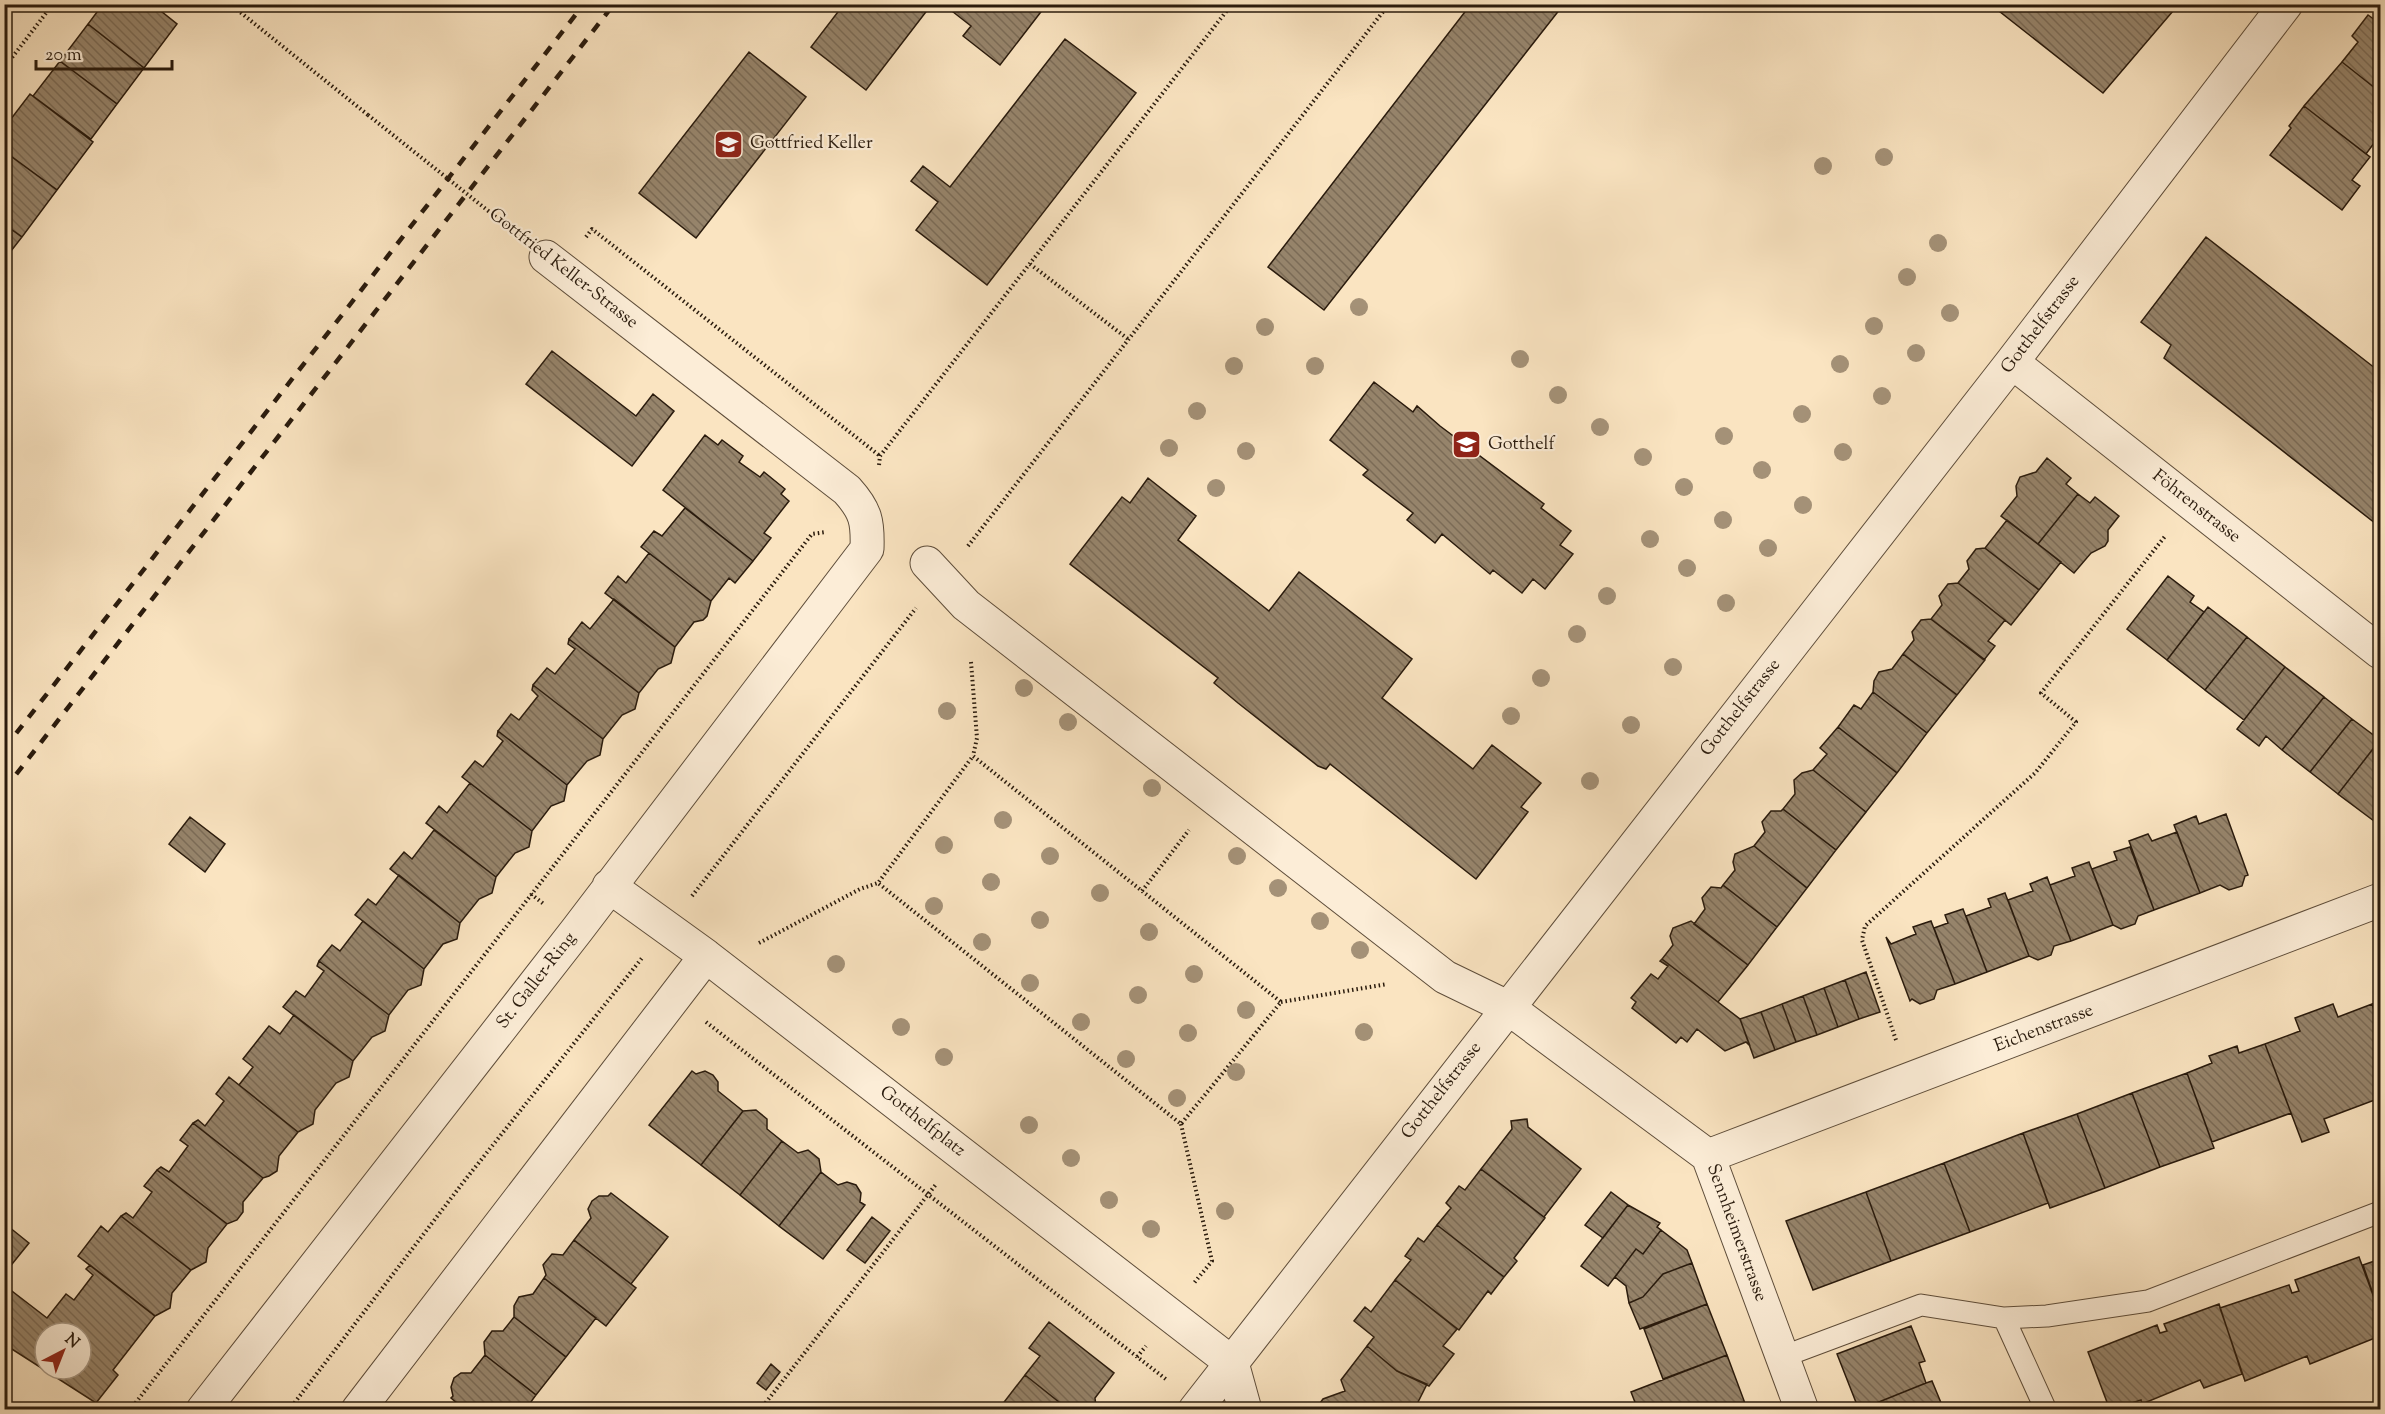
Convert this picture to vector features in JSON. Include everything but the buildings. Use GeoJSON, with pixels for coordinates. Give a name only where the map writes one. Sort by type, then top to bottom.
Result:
{"type":"FeatureCollection","features":[{"type":"Feature","properties":{"kind":"street","name":"Gotthelfstrasse"},"geometry":{"type":"LineString","coordinates":[[1197,1407],[2013,362],[2286,4]]}},
{"type":"Feature","properties":{"kind":"street","name":"Gottfried Keller-Strasse"},"geometry":{"type":"LineString","coordinates":[[554,263],[847,490],[861,506],[867,526],[867,549]]}},
{"type":"Feature","properties":{"kind":"street","name":"Föhrenstrasse"},"geometry":{"type":"LineString","coordinates":[[2013,362],[2380,652]]}},
{"type":"Feature","properties":{"kind":"street","name":"St. Galler-Ring"},"geometry":{"type":"LineString","coordinates":[[203,1410],[867,549]]}},
{"type":"Feature","properties":{"kind":"street","name":"Sennheimerstrasse"},"geometry":{"type":"LineString","coordinates":[[927,563],[966,605],[1443,974],[1507,1008],[1708,1156],[1802,1410]]}},
{"type":"Feature","properties":{"kind":"street","name":"Gotthelfplatz"},"geometry":{"type":"LineString","coordinates":[[609,886],[706,956],[1232,1363]]}},
{"type":"Feature","properties":{"kind":"street","name":"Eichenstrasse"},"geometry":{"type":"LineString","coordinates":[[1708,1156],[2380,900]]}},
{"type":"Feature","properties":{"kind":"street"},"geometry":{"type":"LineString","coordinates":[[358,1410],[706,956]]}},
{"type":"Feature","properties":{"kind":"street"},"geometry":{"type":"LineString","coordinates":[[1232,1363],[1245,1410]]}},
{"type":"Feature","properties":{"kind":"lane"},"geometry":{"type":"LineString","coordinates":[[1782,1357],[1921,1305],[2004,1318],[2048,1316],[2148,1301],[2380,1212]]}},
{"type":"Feature","properties":{"kind":"lane"},"geometry":{"type":"LineString","coordinates":[[2004,1318],[2046,1410]]}},
{"type":"Feature","properties":{"kind":"path"},"geometry":{"type":"LineString","coordinates":[[4,68],[53,4]]}},
{"type":"Feature","properties":{"kind":"path","name":"Gottfried Keller-Strasse"},"geometry":{"type":"LineString","coordinates":[[230,4],[554,263]]}},
{"type":"Feature","properties":{"kind":"path"},"geometry":{"type":"LineString","coordinates":[[882,475],[880,456],[1232,4]]}},
{"type":"Feature","properties":{"kind":"path"},"geometry":{"type":"LineString","coordinates":[[289,1410],[465,1180],[920,604],[927,563],[950,564],[960,557],[1389,4]]}},
{"type":"Feature","properties":{"kind":"path"},"geometry":{"type":"LineString","coordinates":[[554,263],[592,229],[880,456]]}},
{"type":"Feature","properties":{"kind":"path"},"geometry":{"type":"LineString","coordinates":[[1030,264],[1128,339]]}},
{"type":"Feature","properties":{"kind":"path"},"geometry":{"type":"LineString","coordinates":[[1909,1080],[1862,940],[1865,926],[2035,773],[2076,722],[2041,693],[2191,503]]}},
{"type":"Feature","properties":{"kind":"path"},"geometry":{"type":"LineString","coordinates":[[130,1410],[812,534],[824,531],[867,549]]}},
{"type":"Feature","properties":{"kind":"path"},"geometry":{"type":"LineString","coordinates":[[751,937],[761,944],[860,889],[878,883],[973,756],[977,738],[966,605]]}},
{"type":"Feature","properties":{"kind":"path"},"geometry":{"type":"LineString","coordinates":[[973,756],[1281,1002]]}},
{"type":"Feature","properties":{"kind":"path"},"geometry":{"type":"LineString","coordinates":[[1142,891],[1214,797]]}},
{"type":"Feature","properties":{"kind":"path"},"geometry":{"type":"LineString","coordinates":[[878,883],[1180,1124],[1212,1261],[1137,1357]]}},
{"type":"Feature","properties":{"kind":"path"},"geometry":{"type":"LineString","coordinates":[[694,893],[704,900]]}},
{"type":"Feature","properties":{"kind":"path"},"geometry":{"type":"LineString","coordinates":[[1180,1124],[1281,1002],[1443,974]]}},
{"type":"Feature","properties":{"kind":"path"},"geometry":{"type":"LineString","coordinates":[[674,998],[1137,1357],[1197,1407]]}},
{"type":"Feature","properties":{"kind":"path"},"geometry":{"type":"LineString","coordinates":[[760,1410],[961,1152]]}},
{"type":"Feature","properties":{"kind":"railway"},"geometry":{"type":"LineString","coordinates":[[4,749],[584,4]]}},
{"type":"Feature","properties":{"kind":"railway"},"geometry":{"type":"LineString","coordinates":[[4,790],[614,4]]}},
{"type":"Feature","properties":{"kind":"place","name":"Gottfried Keller"},"geometry":{"type":"Point","coordinates":[729,144]}},
{"type":"Feature","properties":{"kind":"place","name":"Gotthelf"},"geometry":{"type":"Point","coordinates":[1467,445]}}]}
